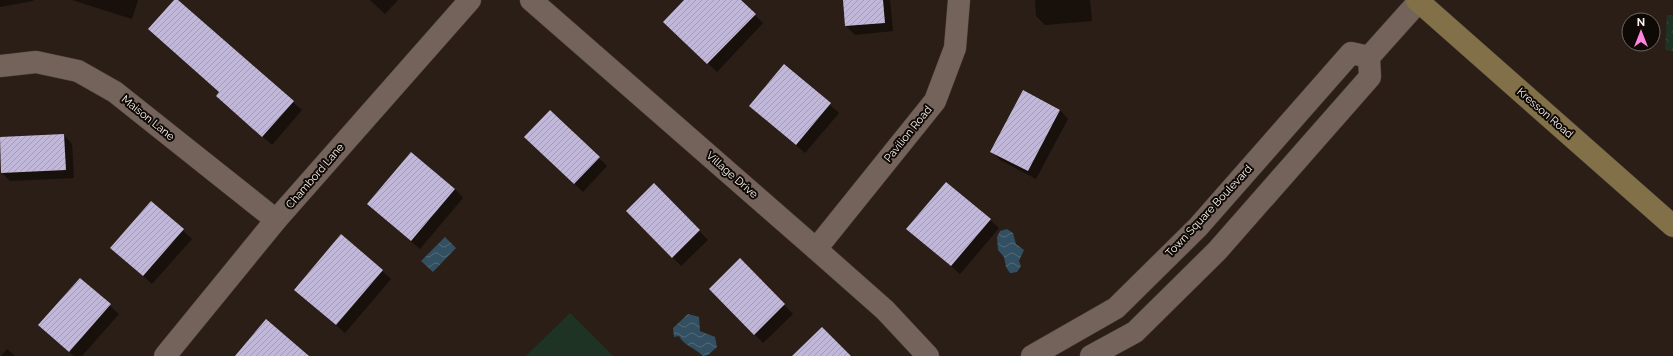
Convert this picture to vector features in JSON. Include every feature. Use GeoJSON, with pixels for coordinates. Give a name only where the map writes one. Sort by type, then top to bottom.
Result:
{"type":"FeatureCollection","features":[{"type":"Feature","properties":{"kind":"main road","name":"Kresson Road"},"geometry":{"type":"LineString","coordinates":[[1419,0],[1673,226]]}},
{"type":"Feature","properties":{"kind":"street","name":"Chambord Lane"},"geometry":{"type":"LineString","coordinates":[[165,356],[276,220],[470,0]]}},
{"type":"Feature","properties":{"kind":"street","name":"Village Drive"},"geometry":{"type":"LineString","coordinates":[[530,0],[885,310],[928,356]]}},
{"type":"Feature","properties":{"kind":"street","name":"Pavilion Road"},"geometry":{"type":"LineString","coordinates":[[816,249],[935,101],[954,48],[959,0]]}},
{"type":"Feature","properties":{"kind":"street"},"geometry":{"type":"LineString","coordinates":[[1091,356],[1136,332],[1217,251],[1370,77],[1369,57],[1419,0]]}},
{"type":"Feature","properties":{"kind":"street","name":"Town Square Boulevard"},"geometry":{"type":"LineString","coordinates":[[1032,356],[1116,308],[1198,227],[1351,53],[1369,57]]}},
{"type":"Feature","properties":{"kind":"street","name":"Maison Lane"},"geometry":{"type":"LineString","coordinates":[[0,66],[36,62],[78,71],[115,92],[276,220]]}},
{"type":"Feature","properties":{"kind":"green space"},"geometry":{"type":"Polygon","coordinates":[[[1667,15],[1673,15],[1673,51],[1665,50],[1667,15]]]}},
{"type":"Feature","properties":{"kind":"green space"},"geometry":{"type":"Polygon","coordinates":[[[570,313],[613,356],[526,356],[570,313]]]}},
{"type":"Feature","properties":{"kind":"water"},"geometry":{"type":"Polygon","coordinates":[[[1007,229],[1013,233],[1016,244],[1024,250],[1019,261],[1021,266],[1017,272],[1010,273],[1006,267],[1004,257],[998,250],[997,237],[1000,231],[1007,229]]]}},
{"type":"Feature","properties":{"kind":"water"},"geometry":{"type":"Polygon","coordinates":[[[445,237],[456,248],[433,272],[421,261],[445,237]]]}},
{"type":"Feature","properties":{"kind":"water"},"geometry":{"type":"Polygon","coordinates":[[[688,314],[699,317],[700,331],[715,337],[717,347],[708,355],[703,356],[686,344],[679,336],[674,337],[673,328],[688,314]]]}},
{"type":"Feature","properties":{"kind":"building"},"geometry":{"type":"Polygon","coordinates":[[[174,0],[178,0],[294,101],[262,137],[216,96],[219,92],[148,29],[174,0]]]}},
{"type":"Feature","properties":{"kind":"building"},"geometry":{"type":"Polygon","coordinates":[[[684,0],[741,0],[756,14],[707,64],[663,22],[684,0]]]}},
{"type":"Feature","properties":{"kind":"building"},"geometry":{"type":"Polygon","coordinates":[[[843,0],[883,0],[885,23],[845,26],[843,0]]]}},
{"type":"Feature","properties":{"kind":"building"},"geometry":{"type":"Polygon","coordinates":[[[784,64],[831,103],[796,145],[749,106],[784,64]]]}},
{"type":"Feature","properties":{"kind":"building"},"geometry":{"type":"Polygon","coordinates":[[[1023,90],[1060,110],[1028,171],[990,152],[1023,90]]]}},
{"type":"Feature","properties":{"kind":"building"},"geometry":{"type":"Polygon","coordinates":[[[550,110],[600,157],[574,184],[524,137],[550,110]]]}},
{"type":"Feature","properties":{"kind":"building"},"geometry":{"type":"Polygon","coordinates":[[[64,134],[66,170],[1,173],[0,137],[64,134]]]}},
{"type":"Feature","properties":{"kind":"building"},"geometry":{"type":"Polygon","coordinates":[[[411,152],[455,189],[411,241],[367,204],[411,152]]]}},
{"type":"Feature","properties":{"kind":"building"},"geometry":{"type":"Polygon","coordinates":[[[946,182],[991,219],[951,266],[906,229],[946,182]]]}},
{"type":"Feature","properties":{"kind":"building"},"geometry":{"type":"Polygon","coordinates":[[[654,183],[700,230],[672,258],[626,211],[654,183]]]}},
{"type":"Feature","properties":{"kind":"building"},"geometry":{"type":"Polygon","coordinates":[[[151,201],[184,229],[143,276],[110,248],[151,201]]]}},
{"type":"Feature","properties":{"kind":"building"},"geometry":{"type":"Polygon","coordinates":[[[341,234],[383,270],[336,325],[294,290],[341,234]]]}},
{"type":"Feature","properties":{"kind":"building"},"geometry":{"type":"Polygon","coordinates":[[[740,258],[785,304],[754,335],[709,289],[740,258]]]}},
{"type":"Feature","properties":{"kind":"building"},"geometry":{"type":"Polygon","coordinates":[[[80,278],[111,304],[69,352],[38,325],[80,278]]]}},
{"type":"Feature","properties":{"kind":"building"},"geometry":{"type":"Polygon","coordinates":[[[266,319],[309,356],[235,356],[266,319]]]}},
{"type":"Feature","properties":{"kind":"building"},"geometry":{"type":"Polygon","coordinates":[[[822,327],[851,356],[792,356],[822,327]]]}}]}
